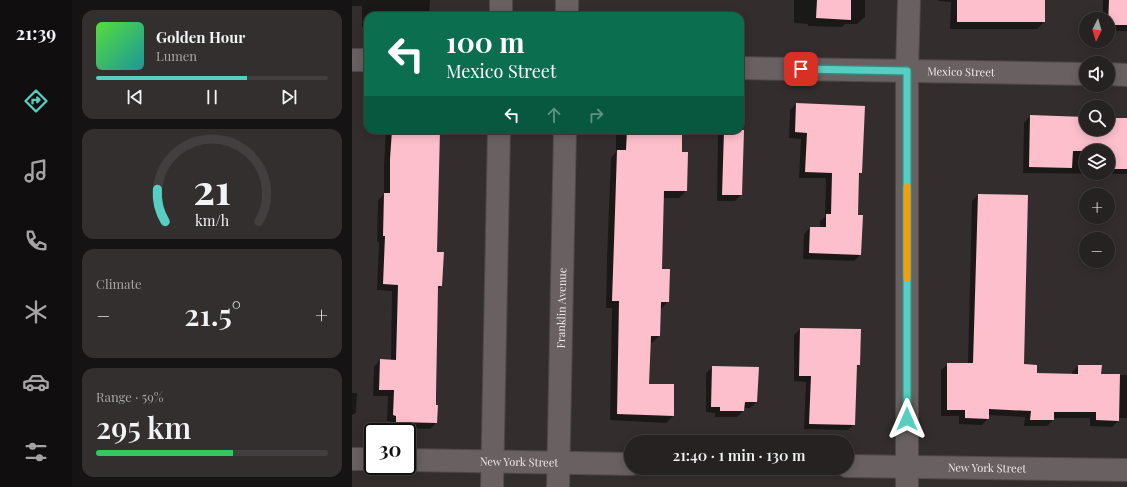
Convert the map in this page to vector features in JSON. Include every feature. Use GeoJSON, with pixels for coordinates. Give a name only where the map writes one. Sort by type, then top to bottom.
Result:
{"type":"FeatureCollection","features":[{"type":"Feature","properties":{"kind":"street"},"geometry":{"type":"LineString","coordinates":[[501,0],[501,12]]}},
{"type":"Feature","properties":{"kind":"street"},"geometry":{"type":"LineString","coordinates":[[567,0],[567,12]]}},
{"type":"Feature","properties":{"kind":"street"},"geometry":{"type":"LineString","coordinates":[[907,477],[907,71],[909,0]]}},
{"type":"Feature","properties":{"kind":"street"},"geometry":{"type":"LineString","coordinates":[[352,60],[364,60]]}},
{"type":"Feature","properties":{"kind":"street","name":"Mexico Street"},"geometry":{"type":"LineString","coordinates":[[744,68],[1079,74]]}},
{"type":"Feature","properties":{"kind":"street"},"geometry":{"type":"LineString","coordinates":[[1115,74],[1127,75]]}},
{"type":"Feature","properties":{"kind":"street"},"geometry":{"type":"LineString","coordinates":[[492,487],[499,134]]}},
{"type":"Feature","properties":{"kind":"street","name":"Franklin Avenue"},"geometry":{"type":"LineString","coordinates":[[558,487],[565,134]]}},
{"type":"Feature","properties":{"kind":"street"},"geometry":{"type":"LineString","coordinates":[[352,459],[364,459]]}},
{"type":"Feature","properties":{"kind":"street","name":"New York Street"},"geometry":{"type":"LineString","coordinates":[[416,460],[624,464]]}},
{"type":"Feature","properties":{"kind":"street","name":"New York Street"},"geometry":{"type":"LineString","coordinates":[[854,467],[907,477],[1127,470]]}},
{"type":"Feature","properties":{"kind":"building"},"geometry":{"type":"Polygon","coordinates":[[[817,0],[851,0],[851,20],[816,18],[817,0]]]}},
{"type":"Feature","properties":{"kind":"building"},"geometry":{"type":"Polygon","coordinates":[[[957,0],[1045,0],[1045,22],[957,22],[957,0]]]}},
{"type":"Feature","properties":{"kind":"building"},"geometry":{"type":"Polygon","coordinates":[[[1109,0],[1127,0],[1127,25],[1115,25],[1115,12],[1109,12],[1109,0]]]}},
{"type":"Feature","properties":{"kind":"building"},"geometry":{"type":"Polygon","coordinates":[[[796,103],[865,106],[862,173],[859,173],[858,215],[863,215],[861,255],[809,253],[810,227],[826,227],[826,214],[831,214],[832,173],[805,172],[807,133],[795,132],[796,103]]]}},
{"type":"Feature","properties":{"kind":"building"},"geometry":{"type":"Polygon","coordinates":[[[1030,115],[1079,117],[1079,136],[1115,136],[1115,118],[1127,118],[1127,169],[1115,169],[1115,144],[1079,144],[1079,151],[1073,151],[1072,168],[1029,167],[1030,115]]]}},
{"type":"Feature","properties":{"kind":"building"},"geometry":{"type":"Polygon","coordinates":[[[392,134],[440,134],[437,252],[444,252],[442,286],[438,286],[436,395],[436,405],[438,405],[437,423],[396,422],[396,416],[393,415],[394,390],[379,390],[380,359],[396,360],[398,285],[383,284],[385,236],[383,236],[384,193],[390,193],[392,134]]]}},
{"type":"Feature","properties":{"kind":"building"},"geometry":{"type":"Polygon","coordinates":[[[627,134],[682,134],[682,152],[688,152],[687,191],[664,191],[662,269],[670,269],[669,302],[661,302],[660,336],[651,336],[649,384],[674,384],[674,416],[617,414],[619,301],[612,301],[617,150],[626,150],[627,134]]]}},
{"type":"Feature","properties":{"kind":"building"},"geometry":{"type":"Polygon","coordinates":[[[724,134],[744,134],[742,195],[722,195],[724,134]]]}},
{"type":"Feature","properties":{"kind":"building"},"geometry":{"type":"Polygon","coordinates":[[[978,194],[1028,195],[1024,364],[1037,365],[1037,373],[1078,374],[1078,365],[1102,365],[1101,374],[1120,374],[1119,421],[1096,420],[1096,412],[1054,412],[1054,420],[1030,420],[1031,411],[989,409],[989,419],[965,418],[965,410],[947,410],[947,363],[973,363],[978,194]]]}},
{"type":"Feature","properties":{"kind":"building"},"geometry":{"type":"Polygon","coordinates":[[[800,328],[861,329],[860,365],[857,365],[855,425],[809,424],[811,376],[799,376],[800,328]]]}},
{"type":"Feature","properties":{"kind":"building"},"geometry":{"type":"Polygon","coordinates":[[[712,366],[759,367],[757,402],[745,402],[744,411],[720,411],[720,407],[711,407],[712,366]]]}},
{"type":"Feature","properties":{"kind":"slow traffic"},"geometry":{"type":"LineString","coordinates":[[907,187],[907,278]]}},
{"type":"Feature","properties":{"kind":"route"},"geometry":{"type":"LineString","coordinates":[[801,69],[907,71],[907,419]]}}]}
